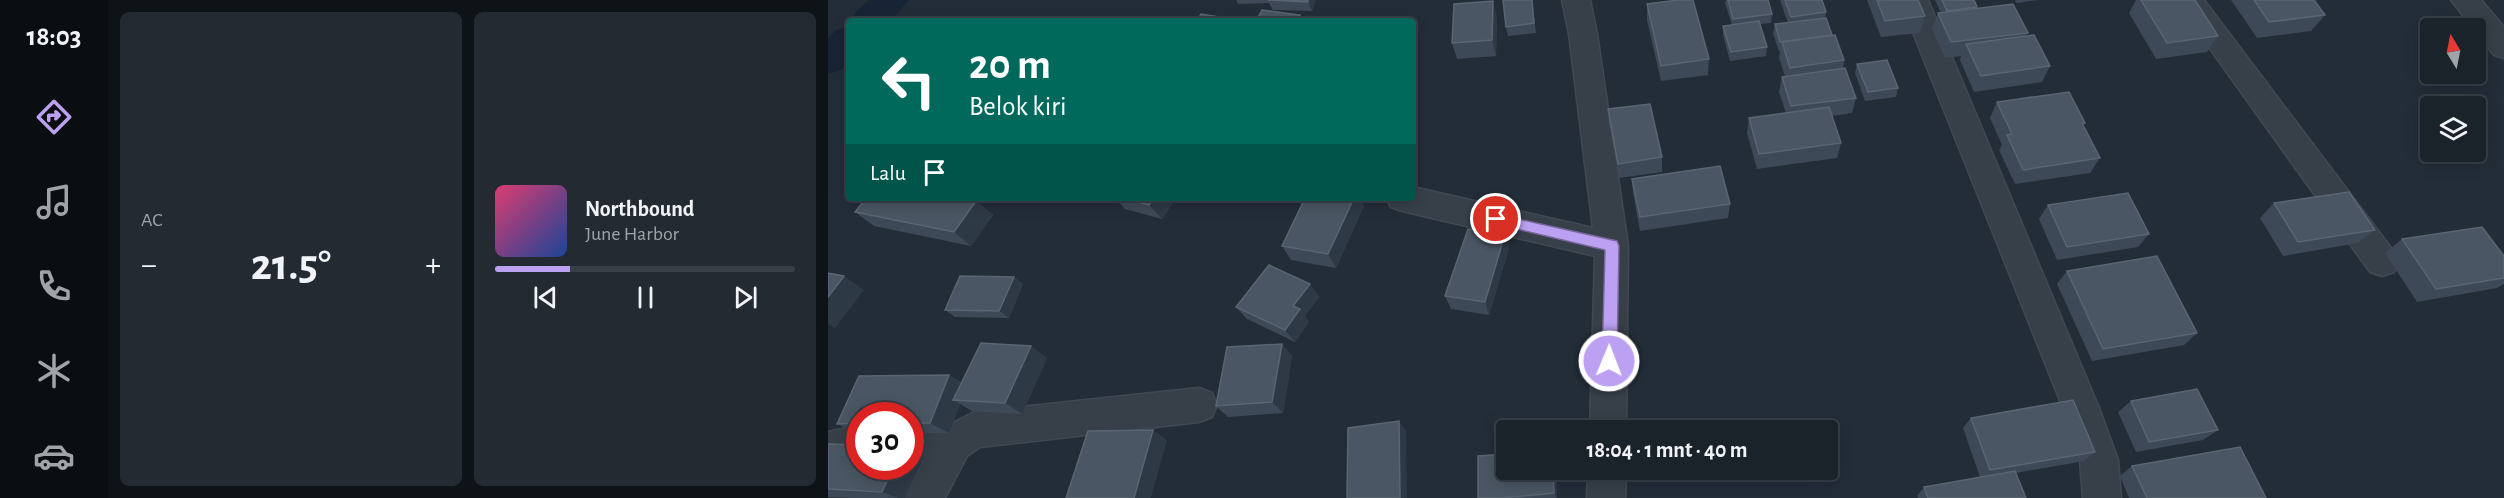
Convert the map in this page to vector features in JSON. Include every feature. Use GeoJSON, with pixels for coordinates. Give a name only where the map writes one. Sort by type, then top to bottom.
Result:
{"type":"FeatureCollection","features":[{"type":"Feature","properties":{"kind":"street"},"geometry":{"type":"LineString","coordinates":[[1576,0],[1583,33],[1612,246],[1608,420]]}},
{"type":"Feature","properties":{"kind":"street"},"geometry":{"type":"LineString","coordinates":[[1914,0],[2081,408],[2099,460],[2102,498]]}},
{"type":"Feature","properties":{"kind":"street"},"geometry":{"type":"LineString","coordinates":[[2189,0],[2382,261]]}},
{"type":"Feature","properties":{"kind":"street"},"geometry":{"type":"LineString","coordinates":[[2465,0],[2504,47]]}},
{"type":"Feature","properties":{"kind":"street"},"geometry":{"type":"LineString","coordinates":[[1415,201],[1612,246]]}},
{"type":"Feature","properties":{"kind":"street"},"geometry":{"type":"LineString","coordinates":[[924,498],[954,443],[974,430],[1199,405]]}},
{"type":"Feature","properties":{"kind":"street"},"geometry":{"type":"LineString","coordinates":[[924,442],[954,443]]}},
{"type":"Feature","properties":{"kind":"street"},"geometry":{"type":"LineString","coordinates":[[828,450],[846,446]]}},
{"type":"Feature","properties":{"kind":"street"},"geometry":{"type":"LineString","coordinates":[[1606,498],[1607,480]]}},
{"type":"Feature","properties":{"kind":"building"},"geometry":{"type":"Polygon","coordinates":[[[1268,0],[1308,0],[1308,2],[1268,0]]]}},
{"type":"Feature","properties":{"kind":"building"},"geometry":{"type":"Polygon","coordinates":[[[1503,0],[1532,0],[1534,23],[1506,27],[1503,0]]]}},
{"type":"Feature","properties":{"kind":"building"},"geometry":{"type":"Polygon","coordinates":[[[1693,0],[1709,59],[1661,66],[1647,4],[1693,0]]]}},
{"type":"Feature","properties":{"kind":"building"},"geometry":{"type":"Polygon","coordinates":[[[1728,0],[1768,0],[1772,14],[1733,19],[1728,0]]]}},
{"type":"Feature","properties":{"kind":"building"},"geometry":{"type":"Polygon","coordinates":[[[1785,0],[1822,0],[1826,12],[1791,17],[1785,0]]]}},
{"type":"Feature","properties":{"kind":"building"},"geometry":{"type":"Polygon","coordinates":[[[1877,0],[1918,0],[1925,16],[1885,21],[1877,0]]]}},
{"type":"Feature","properties":{"kind":"building"},"geometry":{"type":"Polygon","coordinates":[[[1942,0],[1974,0],[1977,7],[1947,11],[1942,0]]]}},
{"type":"Feature","properties":{"kind":"building"},"geometry":{"type":"Polygon","coordinates":[[[2141,0],[2195,0],[2218,36],[2167,43],[2141,0]]]}},
{"type":"Feature","properties":{"kind":"building"},"geometry":{"type":"Polygon","coordinates":[[[2254,0],[2314,0],[2325,15],[2269,22],[2254,0]]]}},
{"type":"Feature","properties":{"kind":"building"},"geometry":{"type":"Polygon","coordinates":[[[1493,1],[1492,40],[1452,43],[1454,4],[1493,1]]]}},
{"type":"Feature","properties":{"kind":"building"},"geometry":{"type":"Polygon","coordinates":[[[2013,4],[2028,33],[1951,42],[1938,13],[2013,4]]]}},
{"type":"Feature","properties":{"kind":"building"},"geometry":{"type":"Polygon","coordinates":[[[1262,10],[1300,15],[1298,18],[1258,18],[1262,10]]]}},
{"type":"Feature","properties":{"kind":"building"},"geometry":{"type":"Polygon","coordinates":[[[1201,14],[1225,18],[1199,18],[1201,14]]]}},
{"type":"Feature","properties":{"kind":"building"},"geometry":{"type":"Polygon","coordinates":[[[1826,18],[1832,35],[1780,42],[1775,24],[1826,18]]]}},
{"type":"Feature","properties":{"kind":"building"},"geometry":{"type":"Polygon","coordinates":[[[1759,21],[1767,47],[1731,52],[1723,26],[1759,21]]]}},
{"type":"Feature","properties":{"kind":"building"},"geometry":{"type":"Polygon","coordinates":[[[1835,35],[1844,60],[1790,68],[1782,42],[1835,35]]]}},
{"type":"Feature","properties":{"kind":"building"},"geometry":{"type":"Polygon","coordinates":[[[2034,35],[2050,66],[1981,76],[1966,44],[2034,35]]]}},
{"type":"Feature","properties":{"kind":"building"},"geometry":{"type":"Polygon","coordinates":[[[1887,60],[1898,88],[1868,92],[1857,64],[1887,60]]]}},
{"type":"Feature","properties":{"kind":"building"},"geometry":{"type":"Polygon","coordinates":[[[1845,68],[1856,98],[1791,106],[1782,77],[1845,68]]]}},
{"type":"Feature","properties":{"kind":"building"},"geometry":{"type":"Polygon","coordinates":[[[2069,92],[2100,158],[2023,170],[2007,135],[2012,134],[1997,102],[2069,92]]]}},
{"type":"Feature","properties":{"kind":"building"},"geometry":{"type":"Polygon","coordinates":[[[1650,104],[1662,157],[1618,164],[1608,109],[1650,104]]]}},
{"type":"Feature","properties":{"kind":"building"},"geometry":{"type":"Polygon","coordinates":[[[1829,107],[1841,143],[1759,154],[1749,118],[1829,107]]]}},
{"type":"Feature","properties":{"kind":"building"},"geometry":{"type":"Polygon","coordinates":[[[1720,166],[1730,204],[1640,217],[1632,179],[1720,166]]]}},
{"type":"Feature","properties":{"kind":"building"},"geometry":{"type":"Polygon","coordinates":[[[2349,192],[2375,230],[2298,242],[2274,203],[2349,192]]]}},
{"type":"Feature","properties":{"kind":"building"},"geometry":{"type":"Polygon","coordinates":[[[2128,193],[2149,234],[2067,247],[2048,205],[2128,193]]]}},
{"type":"Feature","properties":{"kind":"building"},"geometry":{"type":"Polygon","coordinates":[[[864,201],[976,201],[954,232],[855,212],[864,201]]]}},
{"type":"Feature","properties":{"kind":"building"},"geometry":{"type":"Polygon","coordinates":[[[1134,201],[1152,201],[1149,205],[1134,201]]]}},
{"type":"Feature","properties":{"kind":"building"},"geometry":{"type":"Polygon","coordinates":[[[1304,201],[1353,201],[1328,254],[1282,246],[1304,201]]]}},
{"type":"Feature","properties":{"kind":"building"},"geometry":{"type":"Polygon","coordinates":[[[2482,227],[2504,256],[2504,278],[2436,289],[2402,239],[2482,227]]]}},
{"type":"Feature","properties":{"kind":"building"},"geometry":{"type":"Polygon","coordinates":[[[1468,229],[1505,234],[1485,302],[1445,296],[1468,229]]]}},
{"type":"Feature","properties":{"kind":"building"},"geometry":{"type":"Polygon","coordinates":[[[2157,256],[2197,333],[2103,349],[2067,271],[2157,256]]]}},
{"type":"Feature","properties":{"kind":"building"},"geometry":{"type":"Polygon","coordinates":[[[1269,265],[1310,284],[1293,306],[1300,309],[1285,330],[1236,307],[1269,265]]]}},
{"type":"Feature","properties":{"kind":"building"},"geometry":{"type":"Polygon","coordinates":[[[828,273],[844,276],[828,297],[828,273]]]}},
{"type":"Feature","properties":{"kind":"building"},"geometry":{"type":"Polygon","coordinates":[[[960,276],[1014,277],[999,311],[945,310],[960,276]]]}},
{"type":"Feature","properties":{"kind":"building"},"geometry":{"type":"Polygon","coordinates":[[[981,343],[1031,346],[1005,403],[953,400],[981,343]]]}},
{"type":"Feature","properties":{"kind":"building"},"geometry":{"type":"Polygon","coordinates":[[[1282,344],[1272,402],[1216,406],[1227,347],[1282,344]]]}},
{"type":"Feature","properties":{"kind":"building"},"geometry":{"type":"Polygon","coordinates":[[[949,375],[930,423],[924,423],[924,402],[847,402],[859,376],[949,375]]]}},
{"type":"Feature","properties":{"kind":"building"},"geometry":{"type":"Polygon","coordinates":[[[2197,389],[2218,430],[2149,442],[2131,401],[2197,389]]]}},
{"type":"Feature","properties":{"kind":"building"},"geometry":{"type":"Polygon","coordinates":[[[2073,400],[2095,452],[1990,470],[1971,418],[2073,400]]]}},
{"type":"Feature","properties":{"kind":"building"},"geometry":{"type":"Polygon","coordinates":[[[846,404],[846,424],[837,424],[846,404]]]}},
{"type":"Feature","properties":{"kind":"building"},"geometry":{"type":"Polygon","coordinates":[[[1399,421],[1400,498],[1347,498],[1348,428],[1399,421]]]}},
{"type":"Feature","properties":{"kind":"building"},"geometry":{"type":"Polygon","coordinates":[[[1153,430],[1134,498],[1066,498],[1088,431],[1153,430]]]}},
{"type":"Feature","properties":{"kind":"building"},"geometry":{"type":"Polygon","coordinates":[[[828,444],[846,445],[846,480],[888,480],[882,492],[828,489],[828,444]]]}},
{"type":"Feature","properties":{"kind":"building"},"geometry":{"type":"Polygon","coordinates":[[[2240,447],[2266,498],[2147,498],[2132,466],[2240,447]]]}},
{"type":"Feature","properties":{"kind":"building"},"geometry":{"type":"Polygon","coordinates":[[[1496,455],[1496,480],[1553,480],[1554,493],[1478,498],[1478,456],[1496,455]]]}},
{"type":"Feature","properties":{"kind":"building"},"geometry":{"type":"Polygon","coordinates":[[[2015,471],[2026,498],[1928,498],[1924,487],[2015,471]]]}},
{"type":"Feature","properties":{"kind":"waterway"},"geometry":{"type":"LineString","coordinates":[[872,18],[891,0]]}},
{"type":"Feature","properties":{"kind":"waterway"},"geometry":{"type":"LineString","coordinates":[[828,60],[846,43]]}},
{"type":"Feature","properties":{"kind":"route"},"geometry":{"type":"LineString","coordinates":[[1496,219],[1612,246],[1609,361]]}}]}
